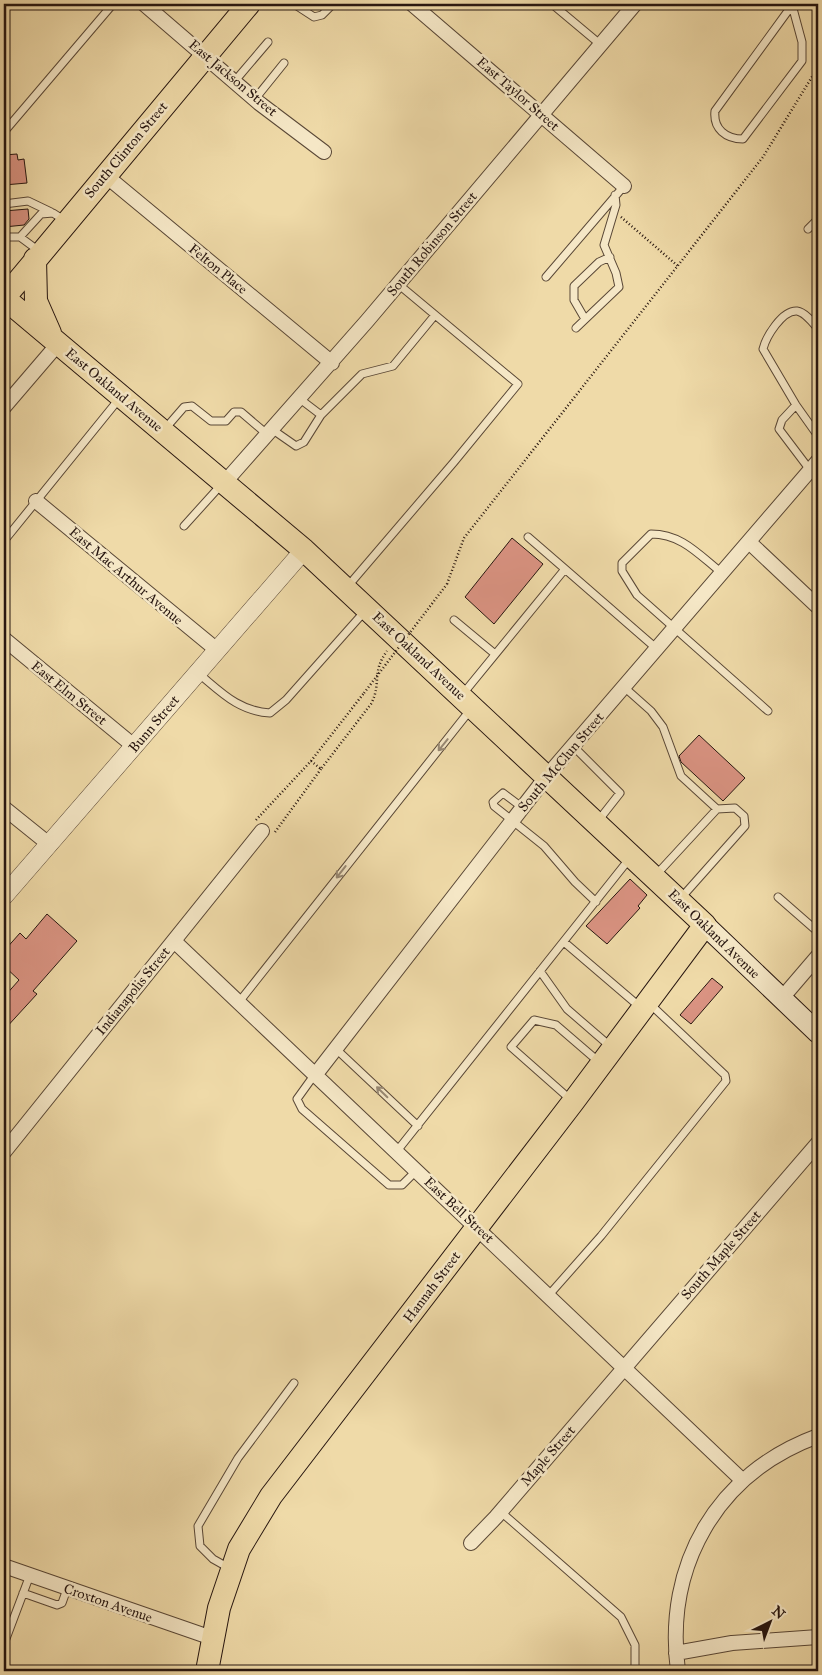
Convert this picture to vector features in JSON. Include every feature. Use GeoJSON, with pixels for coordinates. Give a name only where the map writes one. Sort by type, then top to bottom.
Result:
{"type":"FeatureCollection","features":[{"type":"Feature","properties":{"kind":"main road","name":"South Clinton Street"},"geometry":{"type":"LineString","coordinates":[[4,298],[38,256],[59,217],[105,175],[250,4]]}},
{"type":"Feature","properties":{"kind":"main road"},"geometry":{"type":"LineString","coordinates":[[38,256],[36,301],[55,342]]}},
{"type":"Feature","properties":{"kind":"main road","name":"East Oakland Avenue"},"geometry":{"type":"LineString","coordinates":[[4,298],[304,550],[654,876],[818,1033]]}},
{"type":"Feature","properties":{"kind":"main road","name":"Hannah Street"},"geometry":{"type":"LineString","coordinates":[[207,1671],[219,1608],[239,1549],[270,1496],[573,1102],[705,925]]}},
{"type":"Feature","properties":{"kind":"street","name":"East Jackson Street"},"geometry":{"type":"LineString","coordinates":[[144,4],[206,55],[234,82],[324,152]]}},
{"type":"Feature","properties":{"kind":"street","name":"East Taylor Street"},"geometry":{"type":"LineString","coordinates":[[412,4],[542,114],[620,190]]}},
{"type":"Feature","properties":{"kind":"street","name":"South Robinson Street"},"geometry":{"type":"LineString","coordinates":[[225,482],[332,363],[635,4]]}},
{"type":"Feature","properties":{"kind":"street","name":"Felton Place"},"geometry":{"type":"LineString","coordinates":[[105,175],[332,363]]}},
{"type":"Feature","properties":{"kind":"street"},"geometry":{"type":"LineString","coordinates":[[4,406],[55,342]]}},
{"type":"Feature","properties":{"kind":"street","name":"South McClun Street"},"geometry":{"type":"LineString","coordinates":[[316,1074],[547,776],[814,465]]}},
{"type":"Feature","properties":{"kind":"street","name":"East Mac Arthur Avenue"},"geometry":{"type":"LineString","coordinates":[[36,501],[217,650]]}},
{"type":"Feature","properties":{"kind":"street"},"geometry":{"type":"LineString","coordinates":[[749,542],[818,607]]}},
{"type":"Feature","properties":{"kind":"street","name":"Bunn Street"},"geometry":{"type":"LineString","coordinates":[[4,896],[304,550]]}},
{"type":"Feature","properties":{"kind":"street","name":"East Elm Street"},"geometry":{"type":"LineString","coordinates":[[4,639],[135,747]]}},
{"type":"Feature","properties":{"kind":"street"},"geometry":{"type":"LineString","coordinates":[[4,808],[50,844]]}},
{"type":"Feature","properties":{"kind":"street","name":"Indianapolis Street"},"geometry":{"type":"LineString","coordinates":[[4,1152],[262,831]]}},
{"type":"Feature","properties":{"kind":"street","name":"East Bell Street"},"geometry":{"type":"LineString","coordinates":[[174,940],[742,1480]]}},
{"type":"Feature","properties":{"kind":"street"},"geometry":{"type":"LineString","coordinates":[[782,998],[818,956]]}},
{"type":"Feature","properties":{"kind":"street","name":"South Maple Street"},"geometry":{"type":"LineString","coordinates":[[624,1368],[818,1143]]}},
{"type":"Feature","properties":{"kind":"street","name":"Maple Street"},"geometry":{"type":"LineString","coordinates":[[471,1543],[624,1368]]}},
{"type":"Feature","properties":{"kind":"street"},"geometry":{"type":"LineString","coordinates":[[678,1671],[676,1610],[688,1563],[705,1527],[727,1496],[742,1480],[788,1449],[818,1436]]}},
{"type":"Feature","properties":{"kind":"street","name":"Croxton Avenue"},"geometry":{"type":"LineString","coordinates":[[4,1567],[212,1638]]}},
{"type":"Feature","properties":{"kind":"street"},"geometry":{"type":"LineString","coordinates":[[676,1653],[732,1643],[818,1637]]}},
{"type":"Feature","properties":{"kind":"lane"},"geometry":{"type":"LineString","coordinates":[[4,132],[113,4]]}},
{"type":"Feature","properties":{"kind":"lane"},"geometry":{"type":"LineString","coordinates":[[294,4],[314,17],[322,15],[333,4]]}},
{"type":"Feature","properties":{"kind":"lane"},"geometry":{"type":"LineString","coordinates":[[552,4],[601,45]]}},
{"type":"Feature","properties":{"kind":"lane"},"geometry":{"type":"LineString","coordinates":[[792,4],[802,42],[802,61],[743,139],[727,137],[718,130],[714,119],[715,111],[792,4]]}},
{"type":"Feature","properties":{"kind":"lane"},"geometry":{"type":"LineString","coordinates":[[234,82],[268,42]]}},
{"type":"Feature","properties":{"kind":"lane"},"geometry":{"type":"LineString","coordinates":[[255,99],[284,63]]}},
{"type":"Feature","properties":{"kind":"lane"},"geometry":{"type":"LineString","coordinates":[[576,328],[619,286],[610,257],[604,245],[620,190]]}},
{"type":"Feature","properties":{"kind":"lane"},"geometry":{"type":"LineString","coordinates":[[546,277],[620,190]]}},
{"type":"Feature","properties":{"kind":"lane"},"geometry":{"type":"LineString","coordinates":[[4,204],[28,202],[38,204],[59,217]]}},
{"type":"Feature","properties":{"kind":"lane"},"geometry":{"type":"LineString","coordinates":[[20,237],[41,214],[59,217]]}},
{"type":"Feature","properties":{"kind":"lane"},"geometry":{"type":"LineString","coordinates":[[808,229],[818,218]]}},
{"type":"Feature","properties":{"kind":"lane"},"geometry":{"type":"LineString","coordinates":[[4,236],[20,237],[38,256]]}},
{"type":"Feature","properties":{"kind":"lane"},"geometry":{"type":"LineString","coordinates":[[585,319],[574,300],[574,286],[599,262],[610,257]]}},
{"type":"Feature","properties":{"kind":"lane"},"geometry":{"type":"LineString","coordinates":[[346,588],[518,384],[398,284]]}},
{"type":"Feature","properties":{"kind":"lane"},"geometry":{"type":"LineString","coordinates":[[818,329],[804,314],[798,311],[790,312],[779,321],[766,339],[763,349],[796,405],[818,436]]}},
{"type":"Feature","properties":{"kind":"lane"},"geometry":{"type":"LineString","coordinates":[[163,431],[184,407],[192,406],[211,421],[226,421],[234,412],[241,412],[271,433],[296,446],[304,442],[321,415],[362,374],[393,366],[435,315]]}},
{"type":"Feature","properties":{"kind":"lane"},"geometry":{"type":"LineString","coordinates":[[4,540],[121,396]]}},
{"type":"Feature","properties":{"kind":"lane"},"geometry":{"type":"LineString","coordinates":[[300,399],[321,415]]}},
{"type":"Feature","properties":{"kind":"lane"},"geometry":{"type":"LineString","coordinates":[[796,405],[782,420],[779,429],[814,465]]}},
{"type":"Feature","properties":{"kind":"lane"},"geometry":{"type":"LineString","coordinates":[[184,526],[225,482]]}},
{"type":"Feature","properties":{"kind":"lane"},"geometry":{"type":"LineString","coordinates":[[722,573],[677,537],[664,534],[651,534],[622,563],[622,571],[637,595],[768,711]]}},
{"type":"Feature","properties":{"kind":"lane"},"geometry":{"type":"LineString","coordinates":[[528,537],[657,649]]}},
{"type":"Feature","properties":{"kind":"lane"},"geometry":{"type":"LineString","coordinates":[[239,1002],[467,701],[495,654],[565,569]]}},
{"type":"Feature","properties":{"kind":"lane"},"geometry":{"type":"LineString","coordinates":[[198,673],[234,703],[254,712],[270,713],[286,700],[367,608]]}},
{"type":"Feature","properties":{"kind":"lane"},"geometry":{"type":"LineString","coordinates":[[454,620],[495,654]]}},
{"type":"Feature","properties":{"kind":"lane"},"geometry":{"type":"LineString","coordinates":[[624,687],[651,712],[663,727],[681,776],[717,809]]}},
{"type":"Feature","properties":{"kind":"lane"},"geometry":{"type":"LineString","coordinates":[[573,746],[620,793],[596,822]]}},
{"type":"Feature","properties":{"kind":"lane"},"geometry":{"type":"LineString","coordinates":[[523,808],[503,793],[500,794],[493,804],[544,846],[574,882],[596,902]]}},
{"type":"Feature","properties":{"kind":"lane"},"geometry":{"type":"LineString","coordinates":[[654,876],[717,809],[735,808],[744,816],[745,826],[679,900]]}},
{"type":"Feature","properties":{"kind":"lane"},"geometry":{"type":"LineString","coordinates":[[397,1151],[632,856]]}},
{"type":"Feature","properties":{"kind":"lane"},"geometry":{"type":"LineString","coordinates":[[778,897],[818,932]]}},
{"type":"Feature","properties":{"kind":"lane"},"geometry":{"type":"LineString","coordinates":[[548,1296],[607,1229],[726,1081],[725,1075],[645,1006],[564,942]]}},
{"type":"Feature","properties":{"kind":"lane"},"geometry":{"type":"LineString","coordinates":[[540,972],[567,1009],[607,1056]]}},
{"type":"Feature","properties":{"kind":"lane"},"geometry":{"type":"LineString","coordinates":[[573,1102],[512,1047],[534,1020],[556,1025],[607,1056]]}},
{"type":"Feature","properties":{"kind":"lane"},"geometry":{"type":"LineString","coordinates":[[336,1048],[418,1126]]}},
{"type":"Feature","properties":{"kind":"lane"},"geometry":{"type":"LineString","coordinates":[[316,1074],[297,1099],[302,1110],[390,1185],[402,1185],[417,1170]]}},
{"type":"Feature","properties":{"kind":"lane"},"geometry":{"type":"LineString","coordinates":[[232,1570],[213,1559],[200,1546],[198,1526],[238,1458],[294,1383]]}},
{"type":"Feature","properties":{"kind":"lane"},"geometry":{"type":"LineString","coordinates":[[500,1512],[621,1617],[635,1645],[635,1671]]}},
{"type":"Feature","properties":{"kind":"lane"},"geometry":{"type":"LineString","coordinates":[[4,1644],[30,1576]]}},
{"type":"Feature","properties":{"kind":"lane"},"geometry":{"type":"LineString","coordinates":[[23,1593],[57,1605],[62,1603],[67,1589]]}},
{"type":"Feature","properties":{"kind":"path"},"geometry":{"type":"LineString","coordinates":[[364,693],[446,584],[464,538],[679,267],[763,157],[818,67]]}},
{"type":"Feature","properties":{"kind":"path"},"geometry":{"type":"LineString","coordinates":[[621,217],[679,267]]}},
{"type":"Feature","properties":{"kind":"path"},"geometry":{"type":"LineString","coordinates":[[262,831],[271,838],[321,768],[371,704],[376,695],[376,667],[388,650]]}},
{"type":"Feature","properties":{"kind":"path"},"geometry":{"type":"LineString","coordinates":[[311,761],[321,768]]}},
{"type":"Feature","properties":{"kind":"building"},"geometry":{"type":"Polygon","coordinates":[[[17,154],[18,160],[24,159],[27,183],[4,185],[4,155],[17,154]]]}},
{"type":"Feature","properties":{"kind":"building"},"geometry":{"type":"Polygon","coordinates":[[[28,209],[29,219],[24,225],[4,227],[4,211],[28,209]]]}},
{"type":"Feature","properties":{"kind":"building"},"geometry":{"type":"Polygon","coordinates":[[[512,538],[543,564],[494,624],[465,597],[512,538]]]}},
{"type":"Feature","properties":{"kind":"building"},"geometry":{"type":"Polygon","coordinates":[[[699,735],[745,778],[723,801],[681,762],[679,756],[699,735]]]}},
{"type":"Feature","properties":{"kind":"building"},"geometry":{"type":"Polygon","coordinates":[[[630,879],[647,895],[638,906],[640,908],[607,944],[586,926],[630,879]]]}},
{"type":"Feature","properties":{"kind":"building"},"geometry":{"type":"Polygon","coordinates":[[[47,914],[77,941],[33,991],[37,994],[4,1030],[4,997],[19,980],[4,966],[4,951],[20,933],[26,939],[47,914]]]}},
{"type":"Feature","properties":{"kind":"building"},"geometry":{"type":"Polygon","coordinates":[[[712,978],[723,987],[691,1024],[680,1015],[712,978]]]}}]}
